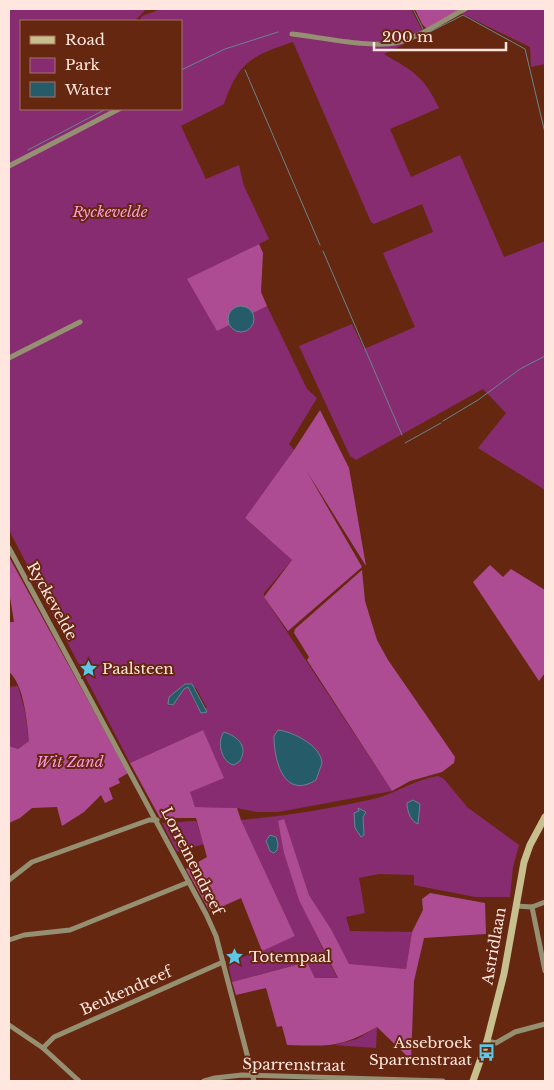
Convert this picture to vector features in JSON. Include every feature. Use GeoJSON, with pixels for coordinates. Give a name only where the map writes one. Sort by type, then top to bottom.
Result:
{"type":"FeatureCollection","features":[{"type":"Feature","properties":{"kind":"main road","name":"Astridlaan"},"geometry":{"type":"LineString","coordinates":[[473,1081],[487,1041],[504,974],[526,854],[545,817]]}},
{"type":"Feature","properties":{"kind":"street"},"geometry":{"type":"LineString","coordinates":[[292,34],[374,44],[400,42],[465,9]]}},
{"type":"Feature","properties":{"kind":"street"},"geometry":{"type":"LineString","coordinates":[[9,166],[117,110]]}},
{"type":"Feature","properties":{"kind":"street"},"geometry":{"type":"LineString","coordinates":[[9,358],[80,322]]}},
{"type":"Feature","properties":{"kind":"street","name":"Ryckevelde"},"geometry":{"type":"LineString","coordinates":[[9,548],[73,666]]}},
{"type":"Feature","properties":{"kind":"street","name":"Lorreinendreef"},"geometry":{"type":"LineString","coordinates":[[73,666],[216,936],[254,1078]]}},
{"type":"Feature","properties":{"kind":"street"},"geometry":{"type":"LineString","coordinates":[[9,880],[32,862],[149,820],[156,820]]}},
{"type":"Feature","properties":{"kind":"street"},"geometry":{"type":"LineString","coordinates":[[9,940],[24,935],[70,930],[189,882]]}},
{"type":"Feature","properties":{"kind":"street"},"geometry":{"type":"LineString","coordinates":[[516,906],[532,907],[545,902]]}},
{"type":"Feature","properties":{"kind":"street"},"geometry":{"type":"LineString","coordinates":[[532,907],[545,971]]}},
{"type":"Feature","properties":{"kind":"street","name":"Beukendreef"},"geometry":{"type":"LineString","coordinates":[[43,1048],[54,1037],[222,962]]}},
{"type":"Feature","properties":{"kind":"street"},"geometry":{"type":"LineString","coordinates":[[487,1041],[496,1043],[515,1032],[545,1024]]}},
{"type":"Feature","properties":{"kind":"street"},"geometry":{"type":"LineString","coordinates":[[9,1025],[43,1048],[79,1081]]}},
{"type":"Feature","properties":{"kind":"street","name":"Sparrenstraat"},"geometry":{"type":"LineString","coordinates":[[204,1081],[215,1078],[443,1081]]}},
{"type":"Feature","properties":{"kind":"green space"},"geometry":{"type":"Polygon","coordinates":[[[9,9],[146,9],[136,20],[20,20],[20,110],[182,110],[182,20],[140,20],[142,16],[161,9],[411,9],[422,30],[417,38],[384,54],[417,75],[428,88],[439,108],[390,129],[411,177],[460,155],[504,257],[545,241],[545,490],[478,448],[506,413],[483,389],[356,460],[350,456],[299,346],[352,324],[364,349],[415,327],[383,253],[433,232],[422,204],[374,224],[371,222],[293,42],[257,56],[241,69],[229,90],[224,104],[181,126],[206,179],[239,165],[244,186],[269,239],[188,279],[217,330],[267,306],[307,389],[317,398],[289,444],[294,450],[245,518],[292,560],[264,593],[264,597],[392,791],[278,812],[256,812],[237,808],[195,807],[190,793],[203,730],[130,763],[9,530],[9,9]],[[185,684],[169,697],[169,706],[173,705],[184,688],[188,687],[196,705],[207,708],[196,688],[185,684]]]}},
{"type":"Feature","properties":{"kind":"green space"},"geometry":{"type":"Polygon","coordinates":[[[415,9],[465,9],[427,29],[422,24],[415,9]]]}},
{"type":"Feature","properties":{"kind":"green space"},"geometry":{"type":"Polygon","coordinates":[[[465,9],[545,9],[545,64],[531,67],[530,47],[458,12],[465,9]]]}},
{"type":"Feature","properties":{"kind":"green space"},"geometry":{"type":"Polygon","coordinates":[[[259,244],[263,253],[261,292],[267,306],[217,331],[187,279],[259,244]]]}},
{"type":"Feature","properties":{"kind":"green space"},"geometry":{"type":"Polygon","coordinates":[[[320,410],[349,468],[366,566],[306,470],[362,567],[288,631],[264,597],[292,560],[245,518],[320,410]]]}},
{"type":"Feature","properties":{"kind":"green space","name":"Wit Zand"},"geometry":{"type":"Polygon","coordinates":[[[9,557],[128,773],[118,779],[120,783],[109,788],[113,799],[105,803],[101,795],[84,812],[62,826],[57,807],[32,808],[20,818],[9,823],[9,746],[18,749],[29,741],[26,714],[21,694],[18,685],[9,672],[9,622],[14,622],[9,591],[9,557]]]}},
{"type":"Feature","properties":{"kind":"green space"},"geometry":{"type":"Polygon","coordinates":[[[490,565],[503,577],[511,569],[545,590],[545,673],[539,681],[473,582],[490,565]]]}},
{"type":"Feature","properties":{"kind":"green space"},"geometry":{"type":"Polygon","coordinates":[[[362,570],[365,601],[377,640],[388,660],[455,757],[454,763],[442,772],[410,781],[392,791],[307,660],[309,657],[294,633],[295,629],[362,570]]]}},
{"type":"Feature","properties":{"kind":"green space"},"geometry":{"type":"Polygon","coordinates":[[[18,686],[25,712],[29,741],[18,749],[9,746],[9,687],[18,686]]]}},
{"type":"Feature","properties":{"kind":"green space"},"geometry":{"type":"Polygon","coordinates":[[[203,730],[224,778],[190,792],[195,807],[237,808],[295,936],[262,951],[241,898],[210,912],[186,869],[207,857],[196,818],[160,818],[130,763],[203,730]]]}},
{"type":"Feature","properties":{"kind":"green space"},"geometry":{"type":"Polygon","coordinates":[[[438,776],[444,779],[467,807],[519,845],[513,867],[510,897],[475,897],[414,885],[414,875],[379,874],[359,878],[365,913],[346,917],[350,931],[412,932],[406,969],[349,965],[331,929],[309,895],[284,820],[278,821],[288,863],[302,902],[318,940],[338,979],[315,978],[307,962],[232,982],[228,963],[295,936],[241,820],[307,812],[373,799],[390,794],[421,780],[438,776]]]}},
{"type":"Feature","properties":{"kind":"green space"},"geometry":{"type":"Polygon","coordinates":[[[284,819],[309,895],[331,929],[349,964],[406,969],[412,932],[423,910],[422,899],[430,893],[485,903],[486,934],[424,938],[414,981],[411,1060],[377,1027],[353,1039],[334,1044],[314,1046],[287,1045],[282,1026],[277,1027],[266,988],[236,995],[232,982],[307,962],[315,978],[338,978],[299,900],[284,853],[278,821],[284,819]]]}},
{"type":"Feature","properties":{"kind":"green space"},"geometry":{"type":"Polygon","coordinates":[[[196,821],[204,844],[177,852],[162,823],[196,821]]]}},
{"type":"Feature","properties":{"kind":"green space"},"geometry":{"type":"Polygon","coordinates":[[[377,1027],[376,1048],[334,1045],[357,1039],[377,1027]]]}},
{"type":"Feature","properties":{"kind":"water"},"geometry":{"type":"Polygon","coordinates":[[[241,306],[250,310],[254,319],[250,328],[241,332],[232,328],[228,319],[232,310],[241,306]]]}},
{"type":"Feature","properties":{"kind":"water"},"geometry":{"type":"Polygon","coordinates":[[[185,684],[192,684],[207,712],[201,713],[188,687],[184,689],[173,705],[168,704],[169,697],[185,684]]]}},
{"type":"Feature","properties":{"kind":"water"},"geometry":{"type":"Polygon","coordinates":[[[278,730],[299,737],[317,751],[322,763],[316,780],[305,785],[296,785],[283,775],[274,746],[274,736],[278,730]]]}},
{"type":"Feature","properties":{"kind":"water"},"geometry":{"type":"Polygon","coordinates":[[[224,732],[241,743],[242,756],[240,761],[234,765],[223,756],[220,741],[224,732]]]}},
{"type":"Feature","properties":{"kind":"water"},"geometry":{"type":"Polygon","coordinates":[[[413,800],[420,804],[418,824],[411,818],[408,809],[407,803],[413,800]]]}},
{"type":"Feature","properties":{"kind":"water"},"geometry":{"type":"Polygon","coordinates":[[[358,808],[366,812],[363,817],[364,835],[361,837],[355,828],[354,813],[359,811],[358,808]]]}},
{"type":"Feature","properties":{"kind":"water"},"geometry":{"type":"Polygon","coordinates":[[[270,835],[276,837],[278,844],[277,850],[274,853],[270,851],[266,841],[270,835]]]}},
{"type":"Feature","properties":{"kind":"waterway"},"geometry":{"type":"LineString","coordinates":[[413,9],[423,29]]}},
{"type":"Feature","properties":{"kind":"waterway"},"geometry":{"type":"LineString","coordinates":[[426,34],[463,15],[525,49],[545,133]]}},
{"type":"Feature","properties":{"kind":"waterway"},"geometry":{"type":"LineString","coordinates":[[182,70],[225,49],[278,32]]}},
{"type":"Feature","properties":{"kind":"waterway"},"geometry":{"type":"LineString","coordinates":[[245,70],[320,245]]}},
{"type":"Feature","properties":{"kind":"waterway"},"geometry":{"type":"LineString","coordinates":[[28,150],[104,110]]}},
{"type":"Feature","properties":{"kind":"waterway"},"geometry":{"type":"LineString","coordinates":[[323,251],[402,435]]}},
{"type":"Feature","properties":{"kind":"waterway"},"geometry":{"type":"LineString","coordinates":[[443,421],[478,400],[520,369],[545,356]]}},
{"type":"Feature","properties":{"kind":"waterway"},"geometry":{"type":"LineString","coordinates":[[405,443],[441,423]]}},
{"type":"Feature","properties":{"kind":"place","name":"Paalsteen"},"geometry":{"type":"Point","coordinates":[88,669]}},
{"type":"Feature","properties":{"kind":"place","name":"Totempaal"},"geometry":{"type":"Point","coordinates":[235,957]}},
{"type":"Feature","properties":{"kind":"place","name":"Assebroek Sparrenstraat"},"geometry":{"type":"Point","coordinates":[486,1052]}}]}
